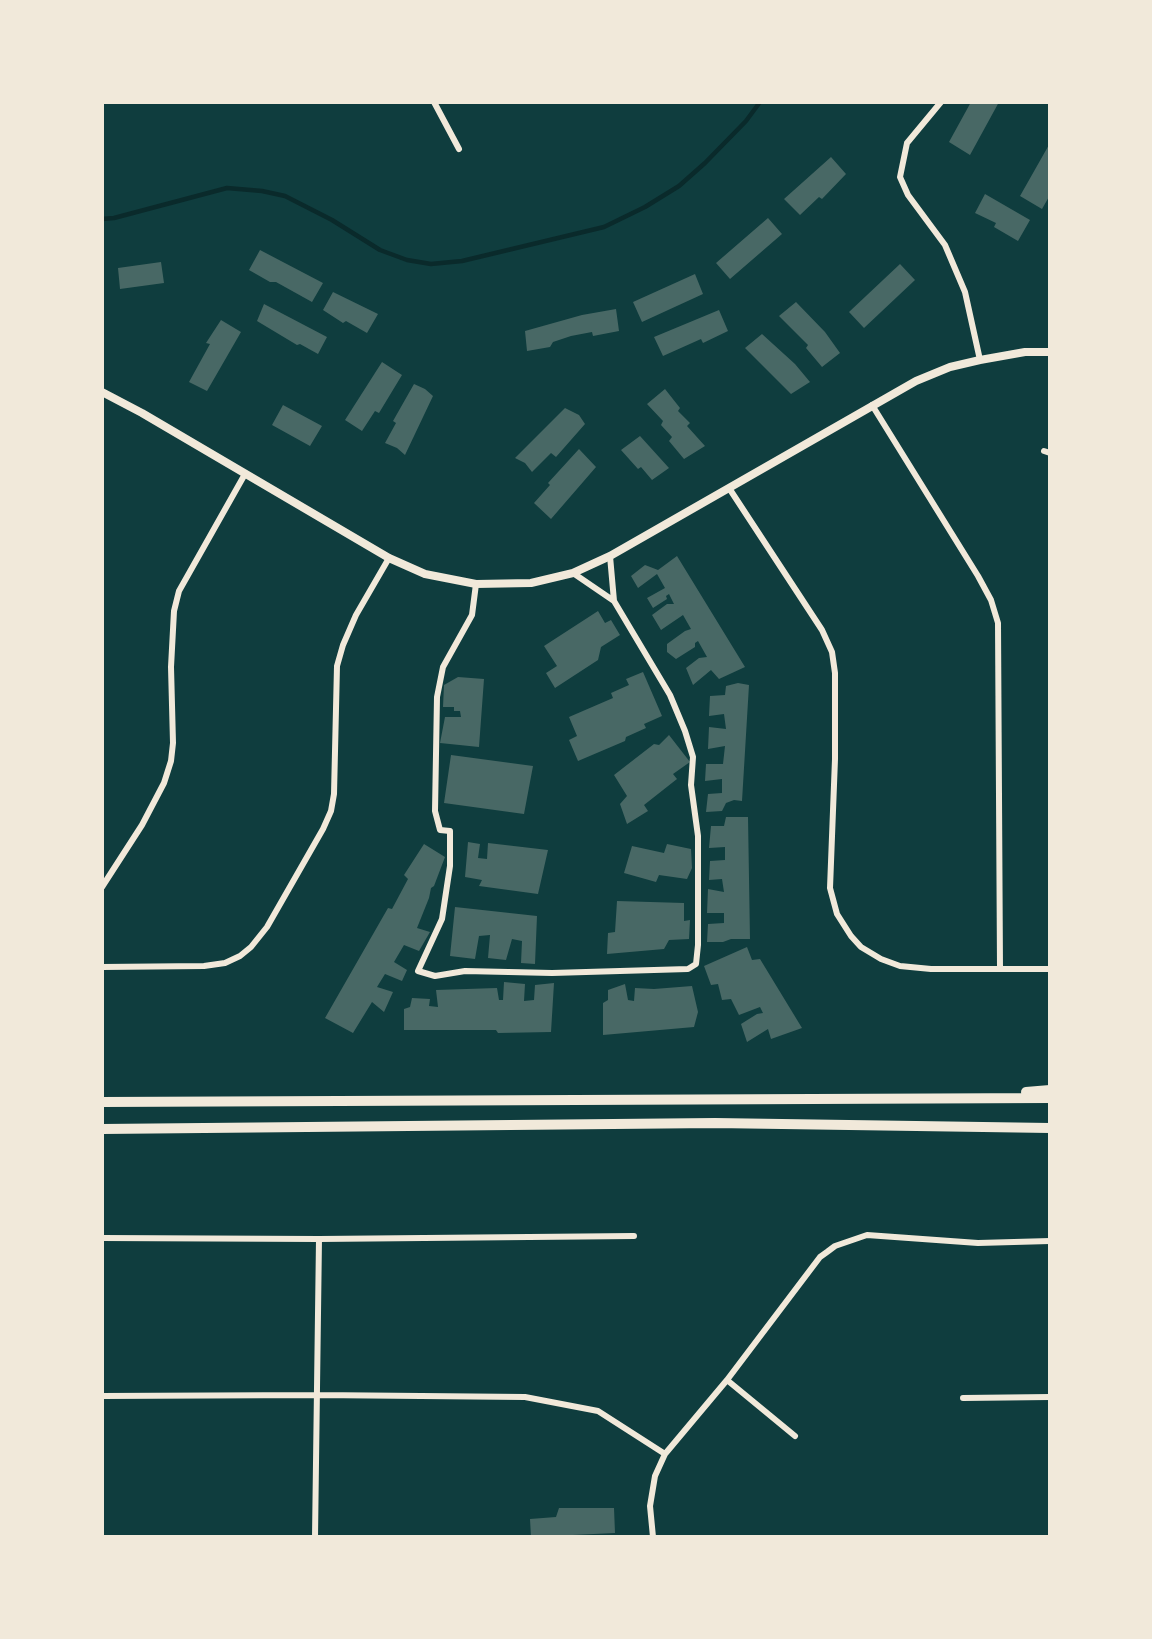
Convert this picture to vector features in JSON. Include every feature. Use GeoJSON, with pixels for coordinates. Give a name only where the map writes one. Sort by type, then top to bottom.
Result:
{"type":"FeatureCollection","features":[{"type":"Feature","properties":{"kind":"main road"},"geometry":{"type":"LineString","coordinates":[[947,1098],[1050,1090]]}},
{"type":"Feature","properties":{"kind":"main road"},"geometry":{"type":"LineString","coordinates":[[102,1102],[1050,1098]]}},
{"type":"Feature","properties":{"kind":"main road"},"geometry":{"type":"LineString","coordinates":[[102,1129],[715,1123],[1050,1130]]}},
{"type":"Feature","properties":{"kind":"street"},"geometry":{"type":"LineString","coordinates":[[434,102],[459,149]]}},
{"type":"Feature","properties":{"kind":"street"},"geometry":{"type":"LineString","coordinates":[[941,102],[907,143],[900,177],[908,195],[945,245],[965,292],[980,360]]}},
{"type":"Feature","properties":{"kind":"street"},"geometry":{"type":"LineString","coordinates":[[103,395],[142,413],[389,558],[425,574],[476,584],[531,583],[573,573],[609,556],[916,381],[950,367],[980,360],[1025,352],[1050,352]]}},
{"type":"Feature","properties":{"kind":"street"},"geometry":{"type":"LineString","coordinates":[[872,405],[978,576],[991,600],[998,623],[1000,968]]}},
{"type":"Feature","properties":{"kind":"street"},"geometry":{"type":"LineString","coordinates":[[102,887],[142,825],[164,783],[171,761],[173,743],[171,666],[174,611],[179,591],[244,474]]}},
{"type":"Feature","properties":{"kind":"street"},"geometry":{"type":"LineString","coordinates":[[729,488],[822,630],[832,652],[835,673],[835,748],[830,888],[837,914],[851,936],[861,947],[881,959],[900,966],[931,969],[1050,969]]}},
{"type":"Feature","properties":{"kind":"street"},"geometry":{"type":"LineString","coordinates":[[476,584],[472,615],[443,667],[437,697],[435,811],[440,830],[450,831],[450,866],[442,919],[418,971],[435,976],[465,971],[675,971],[688,969],[696,964],[698,945],[698,836],[691,785],[693,758],[670,695],[614,601],[609,556]]}},
{"type":"Feature","properties":{"kind":"street"},"geometry":{"type":"LineString","coordinates":[[102,967],[204,966],[225,963],[240,956],[251,947],[267,927],[331,811],[334,794],[337,666],[356,615],[389,558]]}},
{"type":"Feature","properties":{"kind":"street"},"geometry":{"type":"LineString","coordinates":[[573,573],[614,601]]}},
{"type":"Feature","properties":{"kind":"street"},"geometry":{"type":"LineString","coordinates":[[653,1537],[650,1506],[655,1476],[665,1454],[727,1380],[820,1257],[835,1246],[867,1235],[978,1243],[1050,1241]]}},
{"type":"Feature","properties":{"kind":"street"},"geometry":{"type":"LineString","coordinates":[[102,1238],[318,1239],[634,1236]]}},
{"type":"Feature","properties":{"kind":"street"},"geometry":{"type":"LineString","coordinates":[[315,1537],[318,1239]]}},
{"type":"Feature","properties":{"kind":"street"},"geometry":{"type":"LineString","coordinates":[[727,1380],[795,1436]]}},
{"type":"Feature","properties":{"kind":"street"},"geometry":{"type":"LineString","coordinates":[[102,1396],[525,1397],[598,1411],[665,1454]]}},
{"type":"Feature","properties":{"kind":"street"},"geometry":{"type":"LineString","coordinates":[[963,1398],[1050,1397]]}},
{"type":"Feature","properties":{"kind":"building"},"geometry":{"type":"Polygon","coordinates":[[[971,102],[999,102],[970,155],[949,142],[971,102]]]}},
{"type":"Feature","properties":{"kind":"building"},"geometry":{"type":"Polygon","coordinates":[[[1050,143],[1050,195],[1042,209],[1020,196],[1050,143]]]}},
{"type":"Feature","properties":{"kind":"building"},"geometry":{"type":"Polygon","coordinates":[[[831,157],[846,174],[822,199],[819,197],[800,215],[784,199],[831,157]]]}},
{"type":"Feature","properties":{"kind":"building"},"geometry":{"type":"Polygon","coordinates":[[[985,194],[1030,220],[1018,241],[994,227],[996,223],[975,213],[985,194]]]}},
{"type":"Feature","properties":{"kind":"building"},"geometry":{"type":"Polygon","coordinates":[[[768,218],[782,234],[730,279],[716,263],[768,218]]]}},
{"type":"Feature","properties":{"kind":"building"},"geometry":{"type":"Polygon","coordinates":[[[260,250],[323,283],[312,302],[249,270],[260,250]]]}},
{"type":"Feature","properties":{"kind":"building"},"geometry":{"type":"Polygon","coordinates":[[[161,262],[164,283],[120,289],[118,268],[161,262]]]}},
{"type":"Feature","properties":{"kind":"building"},"geometry":{"type":"Polygon","coordinates":[[[900,264],[915,280],[864,328],[849,312],[900,264]]]}},
{"type":"Feature","properties":{"kind":"building"},"geometry":{"type":"Polygon","coordinates":[[[695,274],[703,294],[642,322],[633,302],[695,274]]]}},
{"type":"Feature","properties":{"kind":"building"},"geometry":{"type":"Polygon","coordinates":[[[333,292],[378,314],[367,333],[346,321],[343,323],[323,310],[333,292]]]}},
{"type":"Feature","properties":{"kind":"building"},"geometry":{"type":"Polygon","coordinates":[[[796,302],[825,332],[840,353],[822,367],[806,348],[808,345],[779,316],[796,302]]]}},
{"type":"Feature","properties":{"kind":"building"},"geometry":{"type":"Polygon","coordinates":[[[264,304],[327,337],[318,354],[300,344],[297,345],[257,321],[264,304]]]}},
{"type":"Feature","properties":{"kind":"building"},"geometry":{"type":"Polygon","coordinates":[[[616,309],[619,331],[593,336],[592,332],[571,336],[553,342],[550,347],[527,351],[525,331],[582,315],[616,309]]]}},
{"type":"Feature","properties":{"kind":"building"},"geometry":{"type":"Polygon","coordinates":[[[719,310],[728,331],[703,343],[701,339],[663,356],[654,337],[719,310]]]}},
{"type":"Feature","properties":{"kind":"building"},"geometry":{"type":"Polygon","coordinates":[[[221,320],[241,332],[207,391],[189,382],[210,344],[206,343],[221,320]]]}},
{"type":"Feature","properties":{"kind":"building"},"geometry":{"type":"Polygon","coordinates":[[[762,334],[795,364],[810,382],[791,394],[745,348],[762,334]]]}},
{"type":"Feature","properties":{"kind":"building"},"geometry":{"type":"Polygon","coordinates":[[[382,362],[402,375],[379,413],[375,411],[362,431],[345,420],[382,362]]]}},
{"type":"Feature","properties":{"kind":"building"},"geometry":{"type":"Polygon","coordinates":[[[414,384],[433,396],[405,455],[397,448],[385,443],[396,423],[393,421],[414,384]]]}},
{"type":"Feature","properties":{"kind":"building"},"geometry":{"type":"Polygon","coordinates":[[[665,389],[680,408],[678,411],[690,423],[687,426],[705,446],[684,459],[669,441],[672,437],[661,425],[663,421],[647,404],[665,389]]]}},
{"type":"Feature","properties":{"kind":"building"},"geometry":{"type":"Polygon","coordinates":[[[283,405],[322,426],[310,446],[272,425],[283,405]]]}},
{"type":"Feature","properties":{"kind":"building"},"geometry":{"type":"Polygon","coordinates":[[[565,408],[579,415],[585,424],[556,457],[551,453],[532,472],[525,463],[515,458],[565,408]]]}},
{"type":"Feature","properties":{"kind":"building"},"geometry":{"type":"Polygon","coordinates":[[[640,436],[669,468],[652,480],[641,467],[638,469],[621,450],[640,436]]]}},
{"type":"Feature","properties":{"kind":"building"},"geometry":{"type":"Polygon","coordinates":[[[579,449],[596,467],[551,519],[534,503],[550,485],[548,483],[579,449]]]}},
{"type":"Feature","properties":{"kind":"building"},"geometry":{"type":"Polygon","coordinates":[[[677,556],[745,667],[719,679],[711,670],[693,685],[686,668],[699,658],[707,657],[698,641],[695,647],[676,659],[667,652],[667,644],[691,629],[683,615],[661,630],[652,615],[667,604],[674,604],[669,594],[666,596],[667,599],[653,608],[647,598],[665,588],[657,574],[638,588],[631,576],[645,565],[658,570],[677,556]]]}},
{"type":"Feature","properties":{"kind":"building"},"geometry":{"type":"Polygon","coordinates":[[[598,611],[605,623],[611,620],[620,635],[601,647],[598,660],[555,688],[546,673],[557,666],[544,646],[598,611]]]}},
{"type":"Feature","properties":{"kind":"building"},"geometry":{"type":"Polygon","coordinates":[[[643,672],[662,716],[644,724],[646,728],[626,737],[625,741],[578,761],[569,740],[577,736],[569,717],[613,698],[611,693],[629,685],[626,679],[643,672]]]}},
{"type":"Feature","properties":{"kind":"building"},"geometry":{"type":"Polygon","coordinates":[[[458,677],[484,679],[479,747],[440,743],[445,717],[461,717],[460,711],[454,711],[454,707],[443,707],[444,685],[458,677]]]}},
{"type":"Feature","properties":{"kind":"building"},"geometry":{"type":"Polygon","coordinates":[[[738,683],[749,685],[742,801],[734,800],[726,803],[722,811],[706,812],[708,794],[722,793],[722,779],[705,781],[706,764],[723,764],[725,746],[708,749],[709,727],[726,729],[724,714],[709,716],[710,696],[725,695],[726,686],[738,683]]]}},
{"type":"Feature","properties":{"kind":"building"},"geometry":{"type":"Polygon","coordinates":[[[669,735],[690,762],[673,774],[677,779],[644,805],[648,811],[627,824],[620,804],[627,796],[614,775],[654,744],[659,745],[669,735]]]}},
{"type":"Feature","properties":{"kind":"building"},"geometry":{"type":"Polygon","coordinates":[[[451,755],[533,766],[524,814],[444,803],[451,755]]]}},
{"type":"Feature","properties":{"kind":"building"},"geometry":{"type":"Polygon","coordinates":[[[726,817],[748,817],[750,939],[707,942],[708,924],[724,923],[724,913],[707,913],[708,889],[724,892],[722,879],[709,880],[710,861],[725,860],[725,847],[709,848],[711,826],[724,826],[726,817]]]}},
{"type":"Feature","properties":{"kind":"building"},"geometry":{"type":"Polygon","coordinates":[[[468,842],[480,844],[478,858],[487,859],[488,843],[548,850],[538,894],[479,886],[482,880],[465,877],[468,842]]]}},
{"type":"Feature","properties":{"kind":"building"},"geometry":{"type":"Polygon","coordinates":[[[424,844],[445,857],[417,928],[430,932],[419,951],[404,945],[394,962],[407,970],[402,981],[385,974],[377,987],[393,992],[384,1012],[372,1002],[353,1033],[325,1018],[388,908],[392,909],[408,879],[404,875],[424,844]]]}},
{"type":"Feature","properties":{"kind":"building"},"geometry":{"type":"Polygon","coordinates":[[[667,844],[691,849],[692,868],[687,879],[659,875],[656,882],[624,873],[632,846],[664,853],[667,844]]]}},
{"type":"Feature","properties":{"kind":"building"},"geometry":{"type":"Polygon","coordinates":[[[617,901],[684,903],[684,921],[690,920],[689,939],[669,940],[664,949],[607,954],[608,933],[615,932],[617,901]]]}},
{"type":"Feature","properties":{"kind":"building"},"geometry":{"type":"Polygon","coordinates":[[[455,907],[537,916],[535,964],[521,963],[522,941],[512,939],[506,960],[488,958],[490,935],[479,936],[475,959],[450,956],[455,907]]]}},
{"type":"Feature","properties":{"kind":"building"},"geometry":{"type":"Polygon","coordinates":[[[747,947],[752,960],[760,959],[802,1028],[771,1039],[768,1029],[747,1042],[741,1024],[763,1013],[760,1007],[739,1015],[731,999],[722,1000],[718,984],[711,985],[704,966],[747,947]]]}},
{"type":"Feature","properties":{"kind":"building"},"geometry":{"type":"Polygon","coordinates":[[[504,982],[525,984],[524,1001],[534,1000],[535,985],[554,983],[551,1032],[404,1030],[404,1009],[410,1007],[412,998],[430,999],[429,1006],[438,1007],[436,990],[497,988],[499,1000],[503,1000],[504,982]]]}},
{"type":"Feature","properties":{"kind":"building"},"geometry":{"type":"Polygon","coordinates":[[[625,984],[628,1000],[634,1001],[635,988],[692,986],[698,1012],[694,1027],[603,1035],[603,1003],[608,1000],[608,990],[625,984]]]}},
{"type":"Feature","properties":{"kind":"building"},"geometry":{"type":"Polygon","coordinates":[[[559,1508],[614,1508],[615,1533],[531,1537],[530,1519],[556,1517],[559,1508]]]}},
{"type":"Feature","properties":{"kind":"waterway"},"geometry":{"type":"LineString","coordinates":[[102,219],[114,218],[227,188],[262,191],[285,196],[332,220],[380,250],[407,260],[431,264],[462,261],[604,227],[645,207],[679,186],[705,163],[746,121],[760,102]]}}]}
